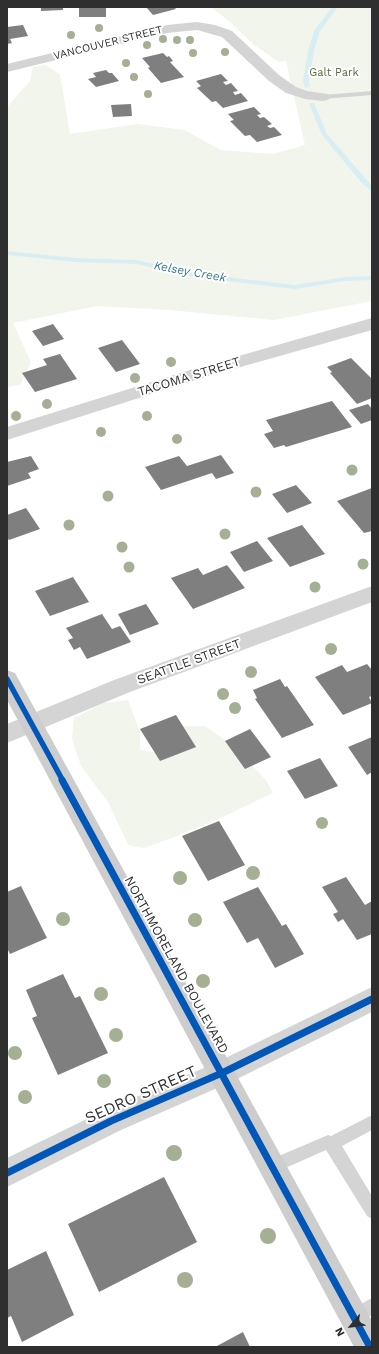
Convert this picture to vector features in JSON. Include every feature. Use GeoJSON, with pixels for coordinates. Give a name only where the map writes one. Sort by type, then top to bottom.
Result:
{"type":"FeatureCollection","features":[{"type":"Feature","properties":{"kind":"street","name":"VANCOUVER STREET"},"geometry":{"type":"LineString","coordinates":[[7,68],[167,28],[196,26],[210,28],[227,34],[274,78],[291,90],[305,95],[323,97]]}},
{"type":"Feature","properties":{"kind":"street","name":"TACOMA STREET"},"geometry":{"type":"LineString","coordinates":[[7,434],[199,374],[372,324]]}},
{"type":"Feature","properties":{"kind":"street","name":"SEATTLE STREET"},"geometry":{"type":"LineString","coordinates":[[7,734],[122,686],[372,594]]}},
{"type":"Feature","properties":{"kind":"street","name":"NORTHMORELAND BOULEVARD"},"geometry":{"type":"LineString","coordinates":[[7,679],[272,1166],[363,1312],[370,1347]]}},
{"type":"Feature","properties":{"kind":"street","name":"SEDRO STREET"},"geometry":{"type":"LineString","coordinates":[[7,1172],[112,1121],[222,1073],[370,1003]]}},
{"type":"Feature","properties":{"kind":"lane"},"geometry":{"type":"LineString","coordinates":[[323,97],[372,93]]}},
{"type":"Feature","properties":{"kind":"lane"},"geometry":{"type":"LineString","coordinates":[[331,1144],[372,1122]]}},
{"type":"Feature","properties":{"kind":"lane"},"geometry":{"type":"LineString","coordinates":[[272,1166],[324,1142],[328,1142],[331,1144],[372,1210]]}},
{"type":"Feature","properties":{"kind":"green space","name":"Galt Park"},"geometry":{"type":"Polygon","coordinates":[[[211,7],[372,7],[372,301],[274,320],[169,310],[97,306],[13,323],[31,362],[20,385],[7,387],[7,107],[30,81],[33,67],[45,65],[60,74],[70,134],[138,124],[184,130],[221,150],[273,154],[305,145],[286,61],[279,62],[254,45],[230,22],[211,7]]]}},
{"type":"Feature","properties":{"kind":"green space"},"geometry":{"type":"Polygon","coordinates":[[[128,700],[140,732],[140,750],[161,753],[182,726],[205,726],[232,745],[266,780],[273,793],[214,821],[144,848],[128,845],[108,802],[81,766],[72,739],[74,718],[104,703],[128,700]]]}},
{"type":"Feature","properties":{"kind":"building"},"geometry":{"type":"Polygon","coordinates":[[[41,7],[63,7],[63,10],[41,11],[41,7]]]}},
{"type":"Feature","properties":{"kind":"building"},"geometry":{"type":"Polygon","coordinates":[[[79,7],[106,7],[106,17],[79,17],[79,7]]]}},
{"type":"Feature","properties":{"kind":"building"},"geometry":{"type":"Polygon","coordinates":[[[146,7],[174,7],[176,9],[153,15],[146,7]]]}},
{"type":"Feature","properties":{"kind":"building"},"geometry":{"type":"Polygon","coordinates":[[[23,25],[28,36],[10,39],[12,43],[7,44],[7,27],[23,25]]]}},
{"type":"Feature","properties":{"kind":"building"},"geometry":{"type":"Polygon","coordinates":[[[163,53],[167,57],[169,56],[173,61],[170,62],[184,77],[161,83],[148,68],[150,67],[142,58],[163,53]]]}},
{"type":"Feature","properties":{"kind":"building"},"geometry":{"type":"Polygon","coordinates":[[[106,70],[109,73],[112,73],[119,81],[96,87],[88,79],[96,77],[93,73],[106,70]]]}},
{"type":"Feature","properties":{"kind":"building"},"geometry":{"type":"Polygon","coordinates":[[[221,74],[228,81],[223,82],[226,85],[231,83],[238,91],[233,92],[235,95],[241,93],[248,101],[223,108],[216,101],[212,102],[197,88],[201,86],[196,81],[221,74]]]}},
{"type":"Feature","properties":{"kind":"building"},"geometry":{"type":"Polygon","coordinates":[[[131,104],[132,116],[113,117],[111,105],[131,104]]]}},
{"type":"Feature","properties":{"kind":"building"},"geometry":{"type":"Polygon","coordinates":[[[254,107],[261,114],[257,115],[260,118],[264,117],[272,124],[267,126],[270,128],[274,127],[282,135],[257,142],[250,135],[245,136],[230,121],[234,120],[228,114],[254,107]]]}},
{"type":"Feature","properties":{"kind":"building"},"geometry":{"type":"Polygon","coordinates":[[[53,324],[64,339],[43,346],[32,331],[53,324]]]}},
{"type":"Feature","properties":{"kind":"building"},"geometry":{"type":"Polygon","coordinates":[[[122,340],[140,364],[116,372],[98,348],[122,340]]]}},
{"type":"Feature","properties":{"kind":"building"},"geometry":{"type":"Polygon","coordinates":[[[60,354],[77,379],[35,392],[22,373],[47,365],[43,359],[60,354]]]}},
{"type":"Feature","properties":{"kind":"building"},"geometry":{"type":"Polygon","coordinates":[[[351,358],[372,379],[372,398],[357,404],[330,373],[332,372],[327,367],[351,358]]]}},
{"type":"Feature","properties":{"kind":"building"},"geometry":{"type":"Polygon","coordinates":[[[332,401],[352,427],[286,447],[284,445],[274,448],[264,434],[273,431],[266,420],[332,401]]]}},
{"type":"Feature","properties":{"kind":"building"},"geometry":{"type":"Polygon","coordinates":[[[368,404],[372,409],[372,420],[361,424],[349,410],[368,404]]]}},
{"type":"Feature","properties":{"kind":"building"},"geometry":{"type":"Polygon","coordinates":[[[221,455],[234,473],[216,479],[212,473],[161,490],[145,467],[179,456],[187,466],[221,455]]]}},
{"type":"Feature","properties":{"kind":"building"},"geometry":{"type":"Polygon","coordinates":[[[31,456],[39,469],[28,473],[31,478],[7,486],[7,462],[31,456]]]}},
{"type":"Feature","properties":{"kind":"building"},"geometry":{"type":"Polygon","coordinates":[[[296,485],[312,503],[287,513],[272,494],[296,485]]]}},
{"type":"Feature","properties":{"kind":"building"},"geometry":{"type":"Polygon","coordinates":[[[372,488],[372,531],[364,533],[337,501],[372,488]]]}},
{"type":"Feature","properties":{"kind":"building"},"geometry":{"type":"Polygon","coordinates":[[[26,508],[40,529],[9,540],[7,538],[7,515],[26,508]]]}},
{"type":"Feature","properties":{"kind":"building"},"geometry":{"type":"Polygon","coordinates":[[[302,525],[325,554],[290,567],[267,538],[302,525]]]}},
{"type":"Feature","properties":{"kind":"building"},"geometry":{"type":"Polygon","coordinates":[[[257,541],[273,561],[244,572],[230,552],[257,541]]]}},
{"type":"Feature","properties":{"kind":"building"},"geometry":{"type":"Polygon","coordinates":[[[227,565],[245,588],[193,609],[171,578],[198,568],[203,575],[227,565]]]}},
{"type":"Feature","properties":{"kind":"building"},"geometry":{"type":"Polygon","coordinates":[[[73,577],[89,602],[50,616],[35,591],[73,577]]]}},
{"type":"Feature","properties":{"kind":"building"},"geometry":{"type":"Polygon","coordinates":[[[146,604],[159,624],[130,635],[118,614],[146,604]]]}},
{"type":"Feature","properties":{"kind":"building"},"geometry":{"type":"Polygon","coordinates":[[[102,614],[112,629],[120,626],[131,642],[87,659],[80,647],[74,650],[68,640],[73,638],[66,628],[102,614]]]}},
{"type":"Feature","properties":{"kind":"building"},"geometry":{"type":"Polygon","coordinates":[[[367,664],[372,670],[372,696],[369,697],[372,703],[343,715],[315,677],[342,665],[347,672],[367,664]]]}},
{"type":"Feature","properties":{"kind":"building"},"geometry":{"type":"Polygon","coordinates":[[[280,679],[285,687],[287,686],[314,725],[282,738],[255,699],[257,698],[253,690],[280,679]]]}},
{"type":"Feature","properties":{"kind":"building"},"geometry":{"type":"Polygon","coordinates":[[[176,715],[196,747],[160,761],[140,729],[176,715]]]}},
{"type":"Feature","properties":{"kind":"building"},"geometry":{"type":"Polygon","coordinates":[[[250,729],[271,757],[245,769],[225,741],[250,729]]]}},
{"type":"Feature","properties":{"kind":"building"},"geometry":{"type":"Polygon","coordinates":[[[372,737],[372,772],[367,775],[348,747],[372,737]]]}},
{"type":"Feature","properties":{"kind":"building"},"geometry":{"type":"Polygon","coordinates":[[[320,758],[338,786],[305,799],[287,771],[320,758]]]}},
{"type":"Feature","properties":{"kind":"building"},"geometry":{"type":"Polygon","coordinates":[[[219,821],[245,865],[208,881],[182,836],[219,821]]]}},
{"type":"Feature","properties":{"kind":"building"},"geometry":{"type":"Polygon","coordinates":[[[346,877],[365,905],[372,901],[372,934],[357,940],[343,919],[338,922],[333,914],[338,912],[322,887],[346,877]]]}},
{"type":"Feature","properties":{"kind":"building"},"geometry":{"type":"Polygon","coordinates":[[[21,886],[47,938],[10,954],[7,948],[7,892],[21,886]]]}},
{"type":"Feature","properties":{"kind":"building"},"geometry":{"type":"Polygon","coordinates":[[[258,887],[282,926],[286,924],[304,954],[275,968],[258,938],[247,943],[223,902],[258,887]]]}},
{"type":"Feature","properties":{"kind":"building"},"geometry":{"type":"Polygon","coordinates":[[[63,974],[75,998],[80,996],[108,1053],[58,1075],[32,1018],[37,1016],[26,990],[63,974]]]}},
{"type":"Feature","properties":{"kind":"building"},"geometry":{"type":"Polygon","coordinates":[[[164,1177],[197,1242],[99,1292],[68,1224],[164,1177]]]}},
{"type":"Feature","properties":{"kind":"building"},"geometry":{"type":"Polygon","coordinates":[[[46,1251],[74,1315],[22,1342],[11,1316],[7,1318],[7,1270],[46,1251]]]}},
{"type":"Feature","properties":{"kind":"building"},"geometry":{"type":"Polygon","coordinates":[[[243,1332],[250,1347],[215,1347],[243,1332]]]}},
{"type":"Feature","properties":{"kind":"waterway"},"geometry":{"type":"LineString","coordinates":[[307,87],[306,81],[311,51],[317,31],[335,7]]}},
{"type":"Feature","properties":{"kind":"waterway"},"geometry":{"type":"LineString","coordinates":[[312,104],[324,134],[372,190]]}},
{"type":"Feature","properties":{"kind":"waterway","name":"Kelsey Creek"},"geometry":{"type":"LineString","coordinates":[[7,253],[76,260],[137,262],[193,275],[295,287],[345,279],[372,278]]}},
{"type":"Feature","properties":{"kind":"cycle path"},"geometry":{"type":"LineString","coordinates":[[7,679],[370,1347]]}},
{"type":"Feature","properties":{"kind":"cycle path"},"geometry":{"type":"LineString","coordinates":[[7,1173],[111,1121],[222,1073],[372,999]]}}]}
